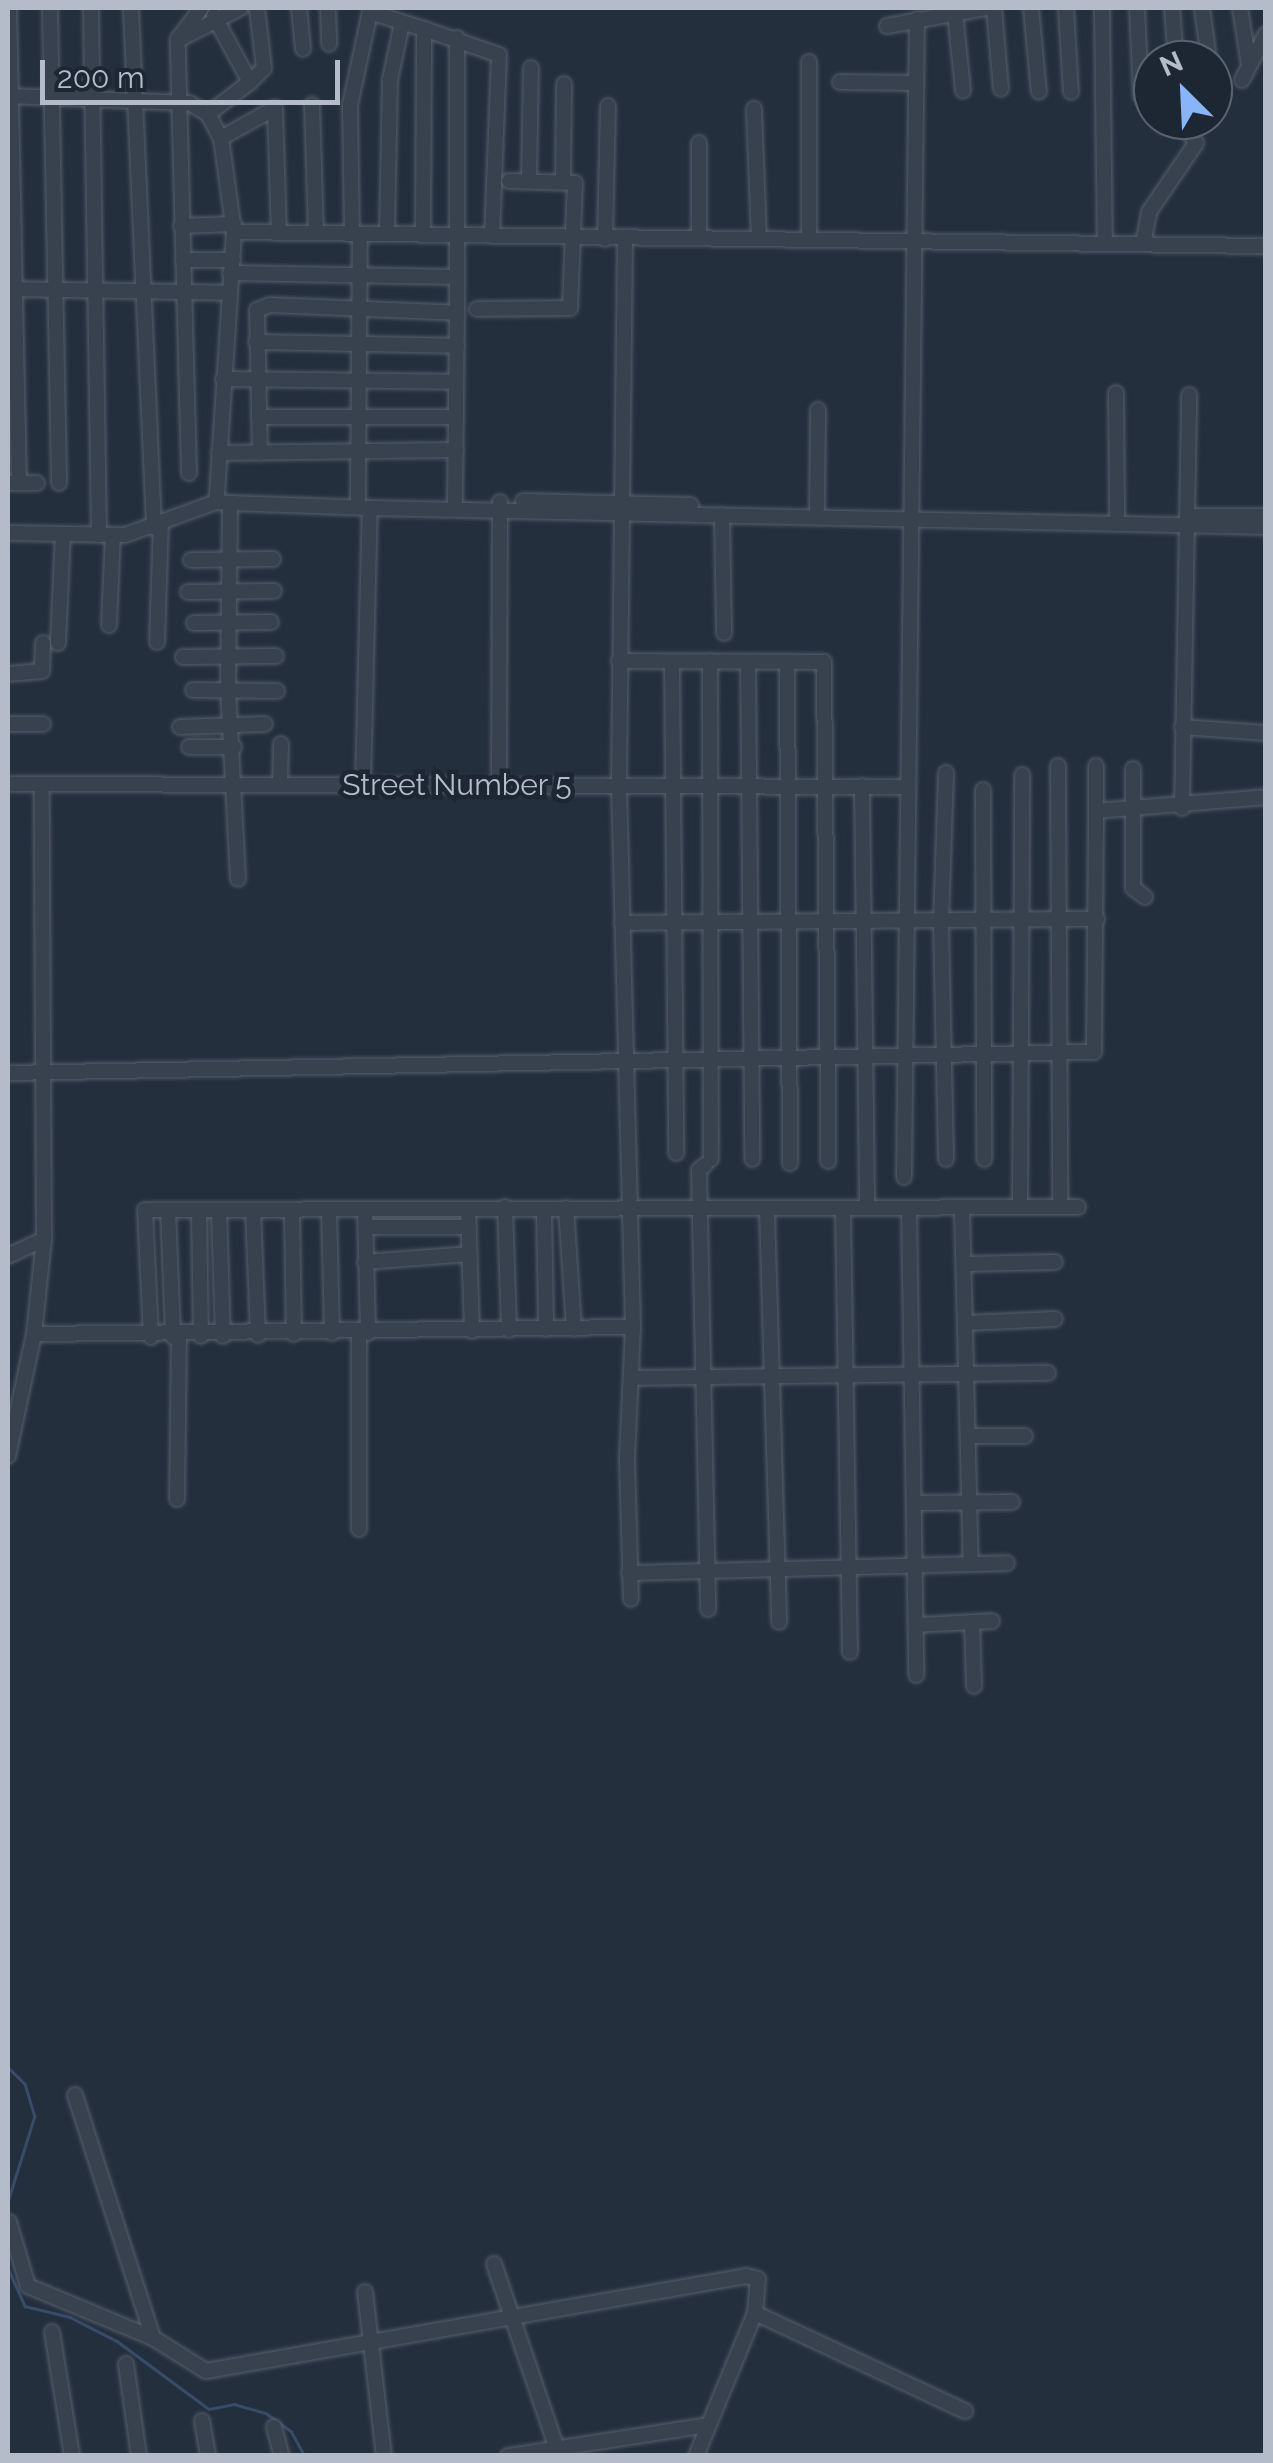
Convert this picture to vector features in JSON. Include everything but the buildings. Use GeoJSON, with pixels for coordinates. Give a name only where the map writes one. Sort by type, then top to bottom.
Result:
{"type":"FeatureCollection","features":[{"type":"Feature","properties":{"kind":"street"},"geometry":{"type":"LineString","coordinates":[[9,8],[13,483],[36,483]]}},
{"type":"Feature","properties":{"kind":"street"},"geometry":{"type":"LineString","coordinates":[[50,8],[59,484]]}},
{"type":"Feature","properties":{"kind":"street"},"geometry":{"type":"LineString","coordinates":[[91,8],[109,625]]}},
{"type":"Feature","properties":{"kind":"street"},"geometry":{"type":"LineString","coordinates":[[132,8],[143,292],[158,524],[157,642]]}},
{"type":"Feature","properties":{"kind":"street"},"geometry":{"type":"LineString","coordinates":[[189,473],[178,40],[208,12],[240,8]]}},
{"type":"Feature","properties":{"kind":"street"},"geometry":{"type":"LineString","coordinates":[[208,114],[264,68],[257,8]]}},
{"type":"Feature","properties":{"kind":"street"},"geometry":{"type":"LineString","coordinates":[[300,8],[303,48]]}},
{"type":"Feature","properties":{"kind":"street"},"geometry":{"type":"LineString","coordinates":[[328,8],[330,44]]}},
{"type":"Feature","properties":{"kind":"street"},"geometry":{"type":"LineString","coordinates":[[887,26],[923,15],[986,8]]}},
{"type":"Feature","properties":{"kind":"street"},"geometry":{"type":"LineString","coordinates":[[994,8],[1001,88]]}},
{"type":"Feature","properties":{"kind":"street"},"geometry":{"type":"LineString","coordinates":[[1031,8],[1038,92]]}},
{"type":"Feature","properties":{"kind":"street"},"geometry":{"type":"LineString","coordinates":[[1066,8],[1071,92]]}},
{"type":"Feature","properties":{"kind":"street"},"geometry":{"type":"LineString","coordinates":[[1102,8],[1108,96],[1106,242]]}},
{"type":"Feature","properties":{"kind":"street"},"geometry":{"type":"LineString","coordinates":[[1138,8],[1139,40]]}},
{"type":"Feature","properties":{"kind":"street"},"geometry":{"type":"LineString","coordinates":[[1172,8],[1174,40]]}},
{"type":"Feature","properties":{"kind":"street"},"geometry":{"type":"LineString","coordinates":[[1202,8],[1206,40]]}},
{"type":"Feature","properties":{"kind":"street"},"geometry":{"type":"LineString","coordinates":[[1240,8],[1249,65]]}},
{"type":"Feature","properties":{"kind":"street"},"geometry":{"type":"LineString","coordinates":[[363,785],[364,504],[355,417],[360,276],[350,105],[365,10],[500,55],[492,236]]}},
{"type":"Feature","properties":{"kind":"street"},"geometry":{"type":"LineString","coordinates":[[208,12],[250,82]]}},
{"type":"Feature","properties":{"kind":"street"},"geometry":{"type":"LineString","coordinates":[[955,13],[963,90]]}},
{"type":"Feature","properties":{"kind":"street"},"geometry":{"type":"LineString","coordinates":[[904,1178],[902,920],[908,514],[916,83],[923,15]]}},
{"type":"Feature","properties":{"kind":"street"},"geometry":{"type":"LineString","coordinates":[[387,234],[390,80],[402,24]]}},
{"type":"Feature","properties":{"kind":"street"},"geometry":{"type":"LineString","coordinates":[[423,235],[424,29]]}},
{"type":"Feature","properties":{"kind":"street"},"geometry":{"type":"LineString","coordinates":[[1242,80],[1266,34]]}},
{"type":"Feature","properties":{"kind":"street"},"geometry":{"type":"LineString","coordinates":[[455,501],[457,38]]}},
{"type":"Feature","properties":{"kind":"street"},"geometry":{"type":"LineString","coordinates":[[809,237],[810,62]]}},
{"type":"Feature","properties":{"kind":"street"},"geometry":{"type":"LineString","coordinates":[[530,182],[531,68]]}},
{"type":"Feature","properties":{"kind":"street"},"geometry":{"type":"LineString","coordinates":[[840,82],[916,83]]}},
{"type":"Feature","properties":{"kind":"street"},"geometry":{"type":"LineString","coordinates":[[563,181],[564,84]]}},
{"type":"Feature","properties":{"kind":"street"},"geometry":{"type":"LineString","coordinates":[[11,96],[178,102],[208,114],[220,138],[234,228],[219,453],[221,500],[232,559],[228,688],[238,878]]}},
{"type":"Feature","properties":{"kind":"street"},"geometry":{"type":"LineString","coordinates":[[312,105],[316,233]]}},
{"type":"Feature","properties":{"kind":"street"},"geometry":{"type":"LineString","coordinates":[[605,238],[608,106]]}},
{"type":"Feature","properties":{"kind":"street"},"geometry":{"type":"LineString","coordinates":[[220,138],[275,108],[279,232]]}},
{"type":"Feature","properties":{"kind":"street"},"geometry":{"type":"LineString","coordinates":[[754,110],[759,239]]}},
{"type":"Feature","properties":{"kind":"street"},"geometry":{"type":"LineString","coordinates":[[1143,244],[1149,212],[1196,144],[1194,140]]}},
{"type":"Feature","properties":{"kind":"street"},"geometry":{"type":"LineString","coordinates":[[699,144],[699,238]]}},
{"type":"Feature","properties":{"kind":"street"},"geometry":{"type":"LineString","coordinates":[[477,309],[567,310],[576,188],[563,181],[509,181]]}},
{"type":"Feature","properties":{"kind":"street"},"geometry":{"type":"LineString","coordinates":[[181,226],[457,236],[809,237],[1266,246]]}},
{"type":"Feature","properties":{"kind":"street"},"geometry":{"type":"LineString","coordinates":[[624,239],[619,785],[634,1378],[626,1458],[631,1599]]}},
{"type":"Feature","properties":{"kind":"street"},"geometry":{"type":"LineString","coordinates":[[183,260],[360,276],[457,277]]}},
{"type":"Feature","properties":{"kind":"street"},"geometry":{"type":"LineString","coordinates":[[11,289],[228,294]]}},
{"type":"Feature","properties":{"kind":"street"},"geometry":{"type":"LineString","coordinates":[[260,453],[257,310],[270,304],[457,314]]}},
{"type":"Feature","properties":{"kind":"street"},"geometry":{"type":"LineString","coordinates":[[256,342],[456,346]]}},
{"type":"Feature","properties":{"kind":"street"},"geometry":{"type":"LineString","coordinates":[[223,378],[456,382]]}},
{"type":"Feature","properties":{"kind":"street"},"geometry":{"type":"LineString","coordinates":[[1116,393],[1117,514]]}},
{"type":"Feature","properties":{"kind":"street"},"geometry":{"type":"LineString","coordinates":[[1182,808],[1189,394]]}},
{"type":"Feature","properties":{"kind":"street"},"geometry":{"type":"LineString","coordinates":[[817,508],[818,410]]}},
{"type":"Feature","properties":{"kind":"street"},"geometry":{"type":"LineString","coordinates":[[259,416],[456,416]]}},
{"type":"Feature","properties":{"kind":"street"},"geometry":{"type":"LineString","coordinates":[[219,453],[456,450]]}},
{"type":"Feature","properties":{"kind":"street"},"geometry":{"type":"LineString","coordinates":[[8,533],[106,535],[158,524],[221,500],[620,509],[817,508],[908,514],[1259,521]]}},
{"type":"Feature","properties":{"kind":"street"},"geometry":{"type":"LineString","coordinates":[[364,504],[455,501],[500,506]]}},
{"type":"Feature","properties":{"kind":"street"},"geometry":{"type":"LineString","coordinates":[[499,786],[500,506]]}},
{"type":"Feature","properties":{"kind":"street"},"geometry":{"type":"LineString","coordinates":[[620,509],[722,515],[1117,514],[1188,520]]}},
{"type":"Feature","properties":{"kind":"street"},"geometry":{"type":"LineString","coordinates":[[722,515],[724,633]]}},
{"type":"Feature","properties":{"kind":"street"},"geometry":{"type":"LineString","coordinates":[[8,674],[42,671],[50,643],[63,534]]}},
{"type":"Feature","properties":{"kind":"street"},"geometry":{"type":"LineString","coordinates":[[191,560],[273,559]]}},
{"type":"Feature","properties":{"kind":"street"},"geometry":{"type":"LineString","coordinates":[[188,592],[274,592]]}},
{"type":"Feature","properties":{"kind":"street"},"geometry":{"type":"LineString","coordinates":[[194,622],[271,622]]}},
{"type":"Feature","properties":{"kind":"street"},"geometry":{"type":"LineString","coordinates":[[183,657],[276,656]]}},
{"type":"Feature","properties":{"kind":"street"},"geometry":{"type":"LineString","coordinates":[[619,661],[824,662],[823,921],[828,1161]]}},
{"type":"Feature","properties":{"kind":"street"},"geometry":{"type":"LineString","coordinates":[[708,1608],[698,1170],[708,1162],[712,1057],[710,661]]}},
{"type":"Feature","properties":{"kind":"street"},"geometry":{"type":"LineString","coordinates":[[672,662],[676,1153]]}},
{"type":"Feature","properties":{"kind":"street"},"geometry":{"type":"LineString","coordinates":[[748,662],[748,1056],[752,1159]]}},
{"type":"Feature","properties":{"kind":"street"},"geometry":{"type":"LineString","coordinates":[[787,662],[790,1163]]}},
{"type":"Feature","properties":{"kind":"street"},"geometry":{"type":"LineString","coordinates":[[193,690],[276,691]]}},
{"type":"Feature","properties":{"kind":"street"},"geometry":{"type":"LineString","coordinates":[[8,724],[42,724]]}},
{"type":"Feature","properties":{"kind":"street"},"geometry":{"type":"LineString","coordinates":[[180,728],[266,724]]}},
{"type":"Feature","properties":{"kind":"street"},"geometry":{"type":"LineString","coordinates":[[1182,727],[1266,733]]}},
{"type":"Feature","properties":{"kind":"street"},"geometry":{"type":"LineString","coordinates":[[280,785],[281,744]]}},
{"type":"Feature","properties":{"kind":"street"},"geometry":{"type":"LineString","coordinates":[[189,746],[234,746]]}},
{"type":"Feature","properties":{"kind":"street"},"geometry":{"type":"LineString","coordinates":[[1058,766],[1060,1207]]}},
{"type":"Feature","properties":{"kind":"street"},"geometry":{"type":"LineString","coordinates":[[8,1074],[981,1054],[1097,1048],[1096,766]]}},
{"type":"Feature","properties":{"kind":"street"},"geometry":{"type":"LineString","coordinates":[[1133,768],[1133,888],[1145,898]]}},
{"type":"Feature","properties":{"kind":"street"},"geometry":{"type":"LineString","coordinates":[[946,773],[941,920],[946,1158]]}},
{"type":"Feature","properties":{"kind":"street"},"geometry":{"type":"LineString","coordinates":[[1020,1208],[1022,775]]}},
{"type":"Feature","properties":{"kind":"street","name":"Street Number 5"},"geometry":{"type":"LineString","coordinates":[[8,784],[906,786]]}},
{"type":"Feature","properties":{"kind":"street"},"geometry":{"type":"LineString","coordinates":[[8,1456],[34,1334],[44,1239],[40,1073],[42,785]]}},
{"type":"Feature","properties":{"kind":"street"},"geometry":{"type":"LineString","coordinates":[[862,786],[867,1208]]}},
{"type":"Feature","properties":{"kind":"street"},"geometry":{"type":"LineString","coordinates":[[984,790],[984,1158]]}},
{"type":"Feature","properties":{"kind":"street"},"geometry":{"type":"LineString","coordinates":[[1096,811],[1182,808],[1266,797]]}},
{"type":"Feature","properties":{"kind":"street"},"geometry":{"type":"LineString","coordinates":[[622,924],[1097,919]]}},
{"type":"Feature","properties":{"kind":"street"},"geometry":{"type":"LineString","coordinates":[[151,1337],[142,1222],[145,1210],[292,1213],[506,1207],[699,1213],[1078,1207]]}},
{"type":"Feature","properties":{"kind":"street"},"geometry":{"type":"LineString","coordinates":[[506,1207],[510,1330]]}},
{"type":"Feature","properties":{"kind":"street"},"geometry":{"type":"LineString","coordinates":[[566,1208],[574,1328]]}},
{"type":"Feature","properties":{"kind":"street"},"geometry":{"type":"LineString","coordinates":[[962,1208],[972,1436],[971,1564]]}},
{"type":"Feature","properties":{"kind":"street"},"geometry":{"type":"LineString","coordinates":[[468,1209],[472,1330]]}},
{"type":"Feature","properties":{"kind":"street"},"geometry":{"type":"LineString","coordinates":[[544,1209],[546,1329]]}},
{"type":"Feature","properties":{"kind":"street"},"geometry":{"type":"LineString","coordinates":[[908,1209],[914,1374],[916,1675]]}},
{"type":"Feature","properties":{"kind":"street"},"geometry":{"type":"LineString","coordinates":[[168,1210],[176,1337],[176,1499]]}},
{"type":"Feature","properties":{"kind":"street"},"geometry":{"type":"LineString","coordinates":[[199,1210],[201,1336]]}},
{"type":"Feature","properties":{"kind":"street"},"geometry":{"type":"LineString","coordinates":[[220,1210],[222,1336]]}},
{"type":"Feature","properties":{"kind":"street"},"geometry":{"type":"LineString","coordinates":[[253,1210],[258,1335]]}},
{"type":"Feature","properties":{"kind":"street"},"geometry":{"type":"LineString","coordinates":[[328,1210],[332,1334]]}},
{"type":"Feature","properties":{"kind":"street"},"geometry":{"type":"LineString","coordinates":[[359,1529],[364,1210]]}},
{"type":"Feature","properties":{"kind":"street"},"geometry":{"type":"LineString","coordinates":[[843,1210],[850,1652]]}},
{"type":"Feature","properties":{"kind":"street"},"geometry":{"type":"LineString","coordinates":[[768,1211],[779,1622]]}},
{"type":"Feature","properties":{"kind":"street"},"geometry":{"type":"LineString","coordinates":[[292,1213],[294,1334]]}},
{"type":"Feature","properties":{"kind":"street"},"geometry":{"type":"LineString","coordinates":[[366,1228],[469,1227]]}},
{"type":"Feature","properties":{"kind":"street"},"geometry":{"type":"LineString","coordinates":[[8,1256],[44,1239]]}},
{"type":"Feature","properties":{"kind":"street"},"geometry":{"type":"LineString","coordinates":[[365,1262],[470,1254]]}},
{"type":"Feature","properties":{"kind":"street"},"geometry":{"type":"LineString","coordinates":[[966,1264],[1055,1262]]}},
{"type":"Feature","properties":{"kind":"street"},"geometry":{"type":"LineString","coordinates":[[967,1323],[1055,1319]]}},
{"type":"Feature","properties":{"kind":"street"},"geometry":{"type":"LineString","coordinates":[[34,1334],[176,1337],[633,1328]]}},
{"type":"Feature","properties":{"kind":"street"},"geometry":{"type":"LineString","coordinates":[[634,1378],[1048,1373]]}},
{"type":"Feature","properties":{"kind":"street"},"geometry":{"type":"LineString","coordinates":[[972,1436],[1025,1436]]}},
{"type":"Feature","properties":{"kind":"street"},"geometry":{"type":"LineString","coordinates":[[915,1504],[1012,1502]]}},
{"type":"Feature","properties":{"kind":"street"},"geometry":{"type":"LineString","coordinates":[[629,1573],[1007,1564]]}},
{"type":"Feature","properties":{"kind":"street"},"geometry":{"type":"LineString","coordinates":[[916,1625],[992,1621]]}},
{"type":"Feature","properties":{"kind":"street"},"geometry":{"type":"LineString","coordinates":[[972,1622],[974,1686]]}},
{"type":"Feature","properties":{"kind":"street"},"geometry":{"type":"LineString","coordinates":[[75,2095],[153,2338]]}},
{"type":"Feature","properties":{"kind":"street"},"geometry":{"type":"LineString","coordinates":[[9,2222],[28,2286],[153,2338],[206,2372],[746,2276],[758,2279],[755,2313],[696,2456]]}},
{"type":"Feature","properties":{"kind":"street"},"geometry":{"type":"LineString","coordinates":[[494,2264],[508,2320],[558,2452]]}},
{"type":"Feature","properties":{"kind":"street"},"geometry":{"type":"LineString","coordinates":[[364,2292],[384,2456]]}},
{"type":"Feature","properties":{"kind":"street"},"geometry":{"type":"LineString","coordinates":[[755,2313],[965,2411]]}},
{"type":"Feature","properties":{"kind":"street"},"geometry":{"type":"LineString","coordinates":[[52,2332],[72,2456]]}},
{"type":"Feature","properties":{"kind":"street"},"geometry":{"type":"LineString","coordinates":[[126,2364],[139,2456]]}},
{"type":"Feature","properties":{"kind":"street"},"geometry":{"type":"LineString","coordinates":[[202,2421],[208,2456]]}},
{"type":"Feature","properties":{"kind":"street"},"geometry":{"type":"LineString","coordinates":[[508,2456],[558,2452],[709,2425]]}},
{"type":"Feature","properties":{"kind":"street"},"geometry":{"type":"LineString","coordinates":[[274,2427],[282,2456]]}},
{"type":"Feature","properties":{"kind":"waterway"},"geometry":{"type":"LineString","coordinates":[[8,2067],[25,2084],[35,2116],[8,2202]]}},
{"type":"Feature","properties":{"kind":"waterway"},"geometry":{"type":"LineString","coordinates":[[8,2268],[25,2306],[70,2317],[117,2341],[209,2409],[234,2404],[266,2413],[291,2431],[305,2456]]}}]}
